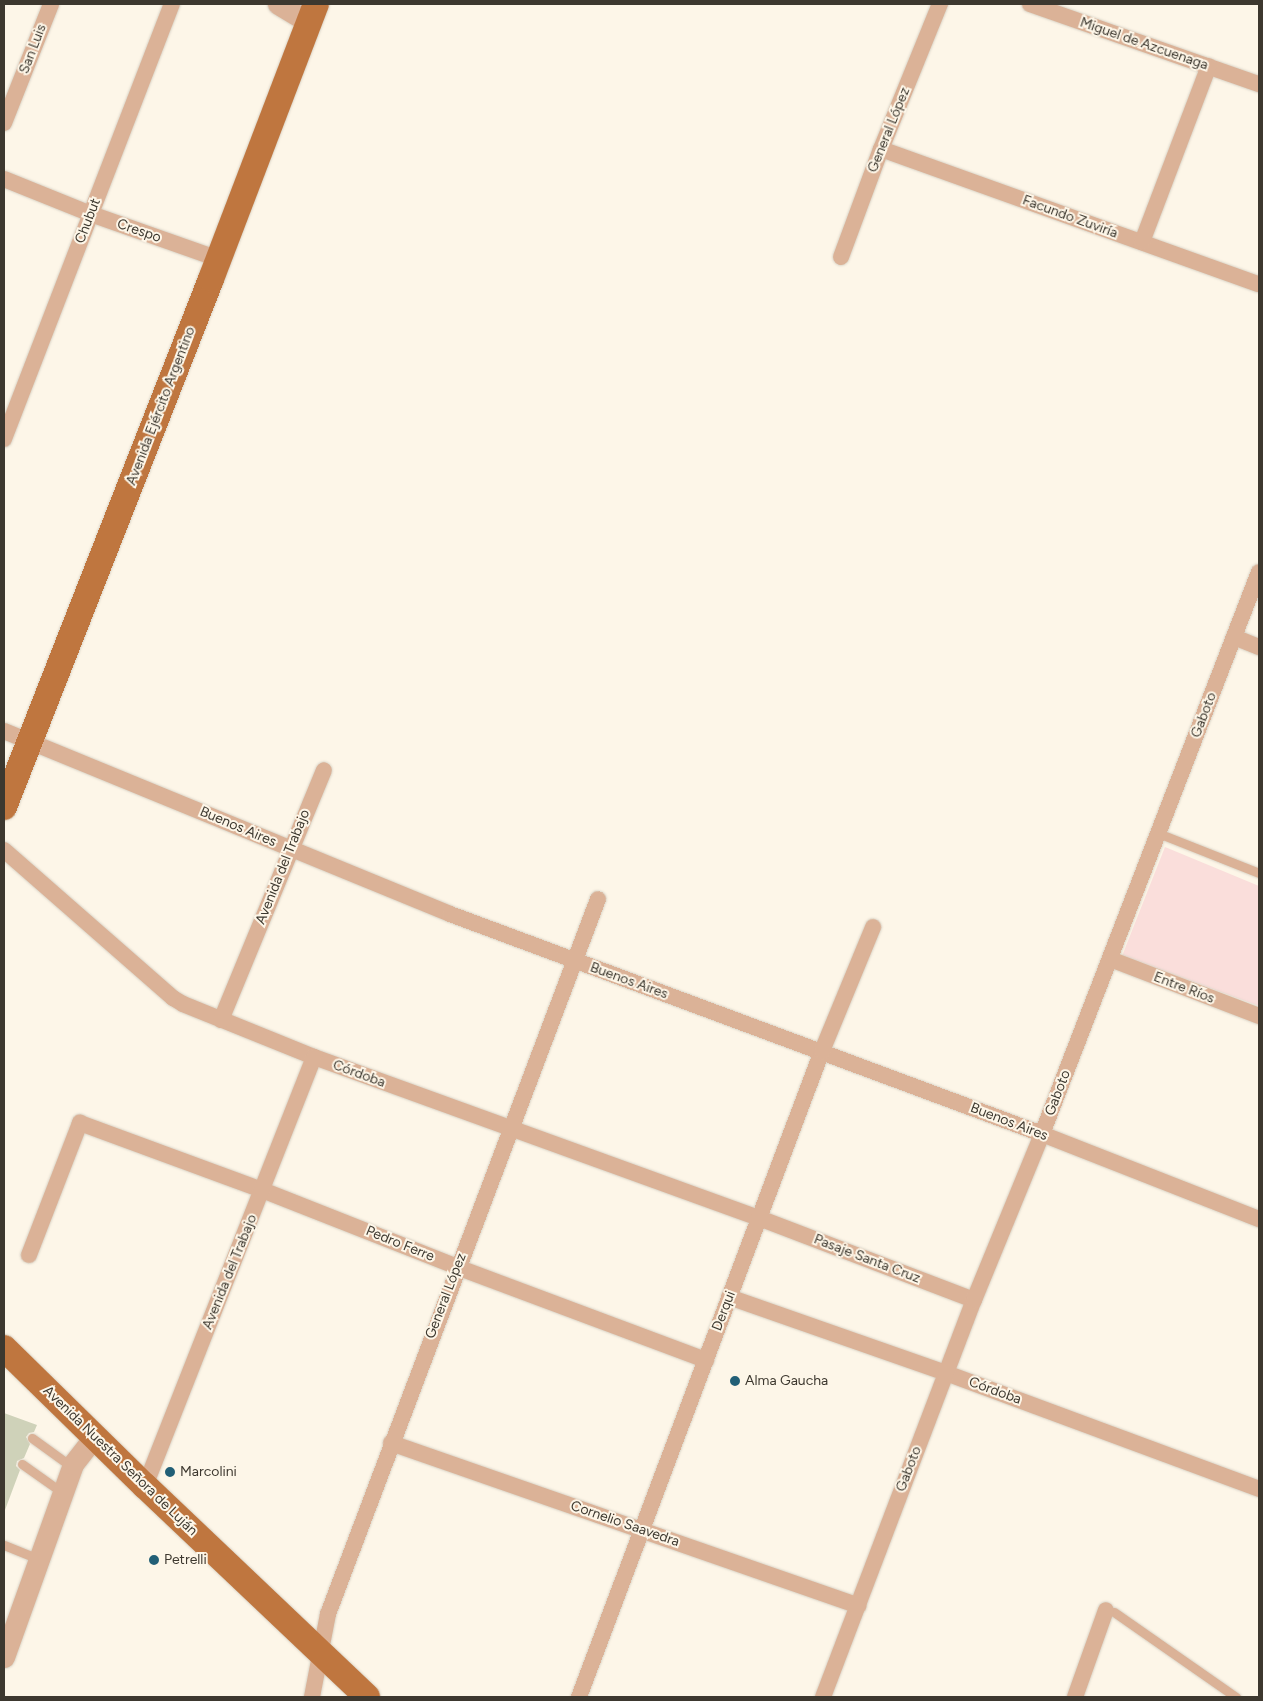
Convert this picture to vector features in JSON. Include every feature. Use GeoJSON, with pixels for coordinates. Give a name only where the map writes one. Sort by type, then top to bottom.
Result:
{"type":"FeatureCollection","features":[{"type":"Feature","properties":{"kind":"main road","name":"Avenida Ejército Argentino"},"geometry":{"type":"LineString","coordinates":[[4,807],[219,259],[312,13]]}},
{"type":"Feature","properties":{"kind":"main road","name":"Avenida Nuestra Señora de Luján"},"geometry":{"type":"LineString","coordinates":[[4,1348],[94,1437],[367,1697]]}},
{"type":"Feature","properties":{"kind":"street","name":"San Luis"},"geometry":{"type":"LineString","coordinates":[[4,123],[51,4]]}},
{"type":"Feature","properties":{"kind":"street","name":"Chubut"},"geometry":{"type":"LineString","coordinates":[[4,439],[172,4]]}},
{"type":"Feature","properties":{"kind":"street"},"geometry":{"type":"LineString","coordinates":[[278,4],[312,13]]}},
{"type":"Feature","properties":{"kind":"street","name":"General López"},"geometry":{"type":"LineString","coordinates":[[841,258],[881,149],[940,4]]}},
{"type":"Feature","properties":{"kind":"street","name":"Miguel de Azcuenaga"},"geometry":{"type":"LineString","coordinates":[[1030,4],[1259,84]]}},
{"type":"Feature","properties":{"kind":"street"},"geometry":{"type":"LineString","coordinates":[[1142,242],[1209,66]]}},
{"type":"Feature","properties":{"kind":"street","name":"Facundo Zuviría"},"geometry":{"type":"LineString","coordinates":[[881,149],[1259,284]]}},
{"type":"Feature","properties":{"kind":"street","name":"Crespo"},"geometry":{"type":"LineString","coordinates":[[4,179],[91,214],[219,259]]}},
{"type":"Feature","properties":{"kind":"street","name":"Gaboto"},"geometry":{"type":"LineString","coordinates":[[823,1697],[974,1300],[1042,1134],[1259,572]]}},
{"type":"Feature","properties":{"kind":"street"},"geometry":{"type":"LineString","coordinates":[[1234,637],[1259,647]]}},
{"type":"Feature","properties":{"kind":"street","name":"Buenos Aires"},"geometry":{"type":"LineString","coordinates":[[4,731],[441,910],[1042,1134],[1259,1219]]}},
{"type":"Feature","properties":{"kind":"street","name":"Avenida del Trabajo"},"geometry":{"type":"LineString","coordinates":[[221,1020],[324,770]]}},
{"type":"Feature","properties":{"kind":"street","name":"Córdoba"},"geometry":{"type":"LineString","coordinates":[[4,850],[173,998],[221,1020],[314,1057],[759,1218]]}},
{"type":"Feature","properties":{"kind":"street","name":"General López"},"geometry":{"type":"LineString","coordinates":[[312,1697],[328,1614],[457,1267],[598,899]]}},
{"type":"Feature","properties":{"kind":"street","name":"Derqui"},"geometry":{"type":"LineString","coordinates":[[579,1697],[822,1051],[873,927]]}},
{"type":"Feature","properties":{"kind":"street","name":"Entre Ríos"},"geometry":{"type":"LineString","coordinates":[[1110,960],[1259,1016]]}},
{"type":"Feature","properties":{"kind":"street","name":"Avenida del Trabajo"},"geometry":{"type":"LineString","coordinates":[[145,1486],[314,1057]]}},
{"type":"Feature","properties":{"kind":"street","name":"Pedro Ferre"},"geometry":{"type":"LineString","coordinates":[[29,1255],[80,1123],[262,1190],[457,1267],[706,1360]]}},
{"type":"Feature","properties":{"kind":"street","name":"Pasaje Santa Cruz"},"geometry":{"type":"LineString","coordinates":[[759,1218],[974,1300]]}},
{"type":"Feature","properties":{"kind":"street","name":"Córdoba"},"geometry":{"type":"LineString","coordinates":[[729,1297],[946,1373],[1259,1489]]}},
{"type":"Feature","properties":{"kind":"street"},"geometry":{"type":"LineString","coordinates":[[4,1657],[72,1467],[94,1437]]}},
{"type":"Feature","properties":{"kind":"street","name":"Cornelio Saavedra"},"geometry":{"type":"LineString","coordinates":[[391,1443],[858,1606]]}},
{"type":"Feature","properties":{"kind":"street"},"geometry":{"type":"LineString","coordinates":[[1075,1697],[1110,1611]]}},
{"type":"Feature","properties":{"kind":"lane"},"geometry":{"type":"LineString","coordinates":[[1158,833],[1259,873]]}},
{"type":"Feature","properties":{"kind":"lane"},"geometry":{"type":"LineString","coordinates":[[32,1438],[72,1467]]}},
{"type":"Feature","properties":{"kind":"lane"},"geometry":{"type":"LineString","coordinates":[[22,1464],[63,1493]]}},
{"type":"Feature","properties":{"kind":"lane"},"geometry":{"type":"LineString","coordinates":[[4,1544],[39,1559]]}},
{"type":"Feature","properties":{"kind":"lane"},"geometry":{"type":"LineString","coordinates":[[1110,1611],[1236,1697]]}},
{"type":"Feature","properties":{"kind":"shaded area"},"geometry":{"type":"Polygon","coordinates":[[[1165,847],[1259,886],[1259,1006],[1122,956],[1165,847]]]}},
{"type":"Feature","properties":{"kind":"building"},"geometry":{"type":"Polygon","coordinates":[[[4,1413],[37,1425],[34,1432],[29,1433],[26,1437],[30,1444],[24,1458],[17,1461],[16,1466],[20,1470],[5,1510],[4,1413]]]}},
{"type":"Feature","properties":{"kind":"place","name":"Alma Gaucha"},"geometry":{"type":"Point","coordinates":[735,1381]}},
{"type":"Feature","properties":{"kind":"place","name":"Marcolini"},"geometry":{"type":"Point","coordinates":[170,1472]}},
{"type":"Feature","properties":{"kind":"place","name":"Petrelli"},"geometry":{"type":"Point","coordinates":[154,1560]}}]}
